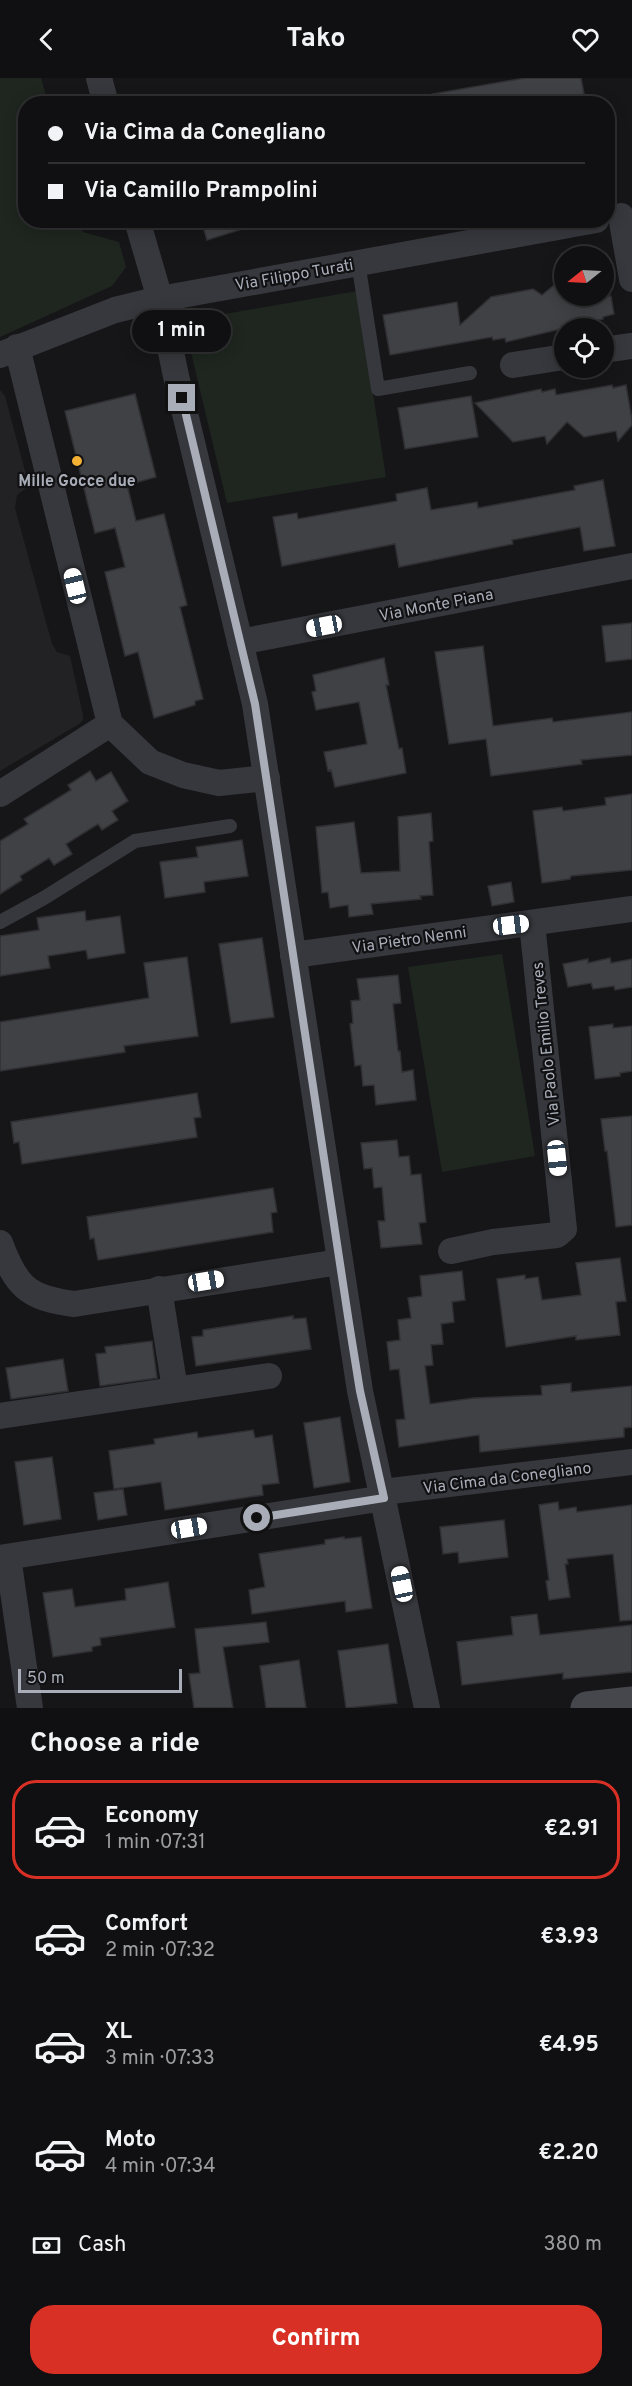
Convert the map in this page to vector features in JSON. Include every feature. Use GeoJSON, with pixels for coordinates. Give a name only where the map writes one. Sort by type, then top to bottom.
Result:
{"type":"FeatureCollection","features":[{"type":"Feature","properties":{"kind":"main road"},"geometry":{"type":"LineString","coordinates":[[586,1708],[632,1703]]}},
{"type":"Feature","properties":{"kind":"street"},"geometry":{"type":"LineString","coordinates":[[99,78],[104,96]]}},
{"type":"Feature","properties":{"kind":"street"},"geometry":{"type":"LineString","coordinates":[[620,216],[632,279]]}},
{"type":"Feature","properties":{"kind":"street"},"geometry":{"type":"LineString","coordinates":[[139,228],[160,299],[176,376],[255,704],[360,1391],[427,1708]]}},
{"type":"Feature","properties":{"kind":"street","name":"Via Filippo Turati"},"geometry":{"type":"LineString","coordinates":[[9,351],[115,310],[160,299],[551,228]]}},
{"type":"Feature","properties":{"kind":"street"},"geometry":{"type":"LineString","coordinates":[[614,348],[632,346]]}},
{"type":"Feature","properties":{"kind":"street"},"geometry":{"type":"LineString","coordinates":[[9,351],[110,724],[150,762],[183,775],[219,783],[267,778]]}},
{"type":"Feature","properties":{"kind":"street"},"geometry":{"type":"LineString","coordinates":[[513,365],[554,359]]}},
{"type":"Feature","properties":{"kind":"street","name":"Via Monte Piana"},"geometry":{"type":"LineString","coordinates":[[240,642],[632,566]]}},
{"type":"Feature","properties":{"kind":"street"},"geometry":{"type":"LineString","coordinates":[[0,794],[110,724]]}},
{"type":"Feature","properties":{"kind":"street","name":"Via Pietro Nenni"},"geometry":{"type":"LineString","coordinates":[[293,955],[632,909]]}},
{"type":"Feature","properties":{"kind":"street","name":"Via Paolo Emilio Treves"},"geometry":{"type":"LineString","coordinates":[[451,1251],[493,1242],[557,1235],[564,1229],[532,923]]}},
{"type":"Feature","properties":{"kind":"street"},"geometry":{"type":"LineString","coordinates":[[0,1243],[10,1270],[27,1289],[47,1300],[74,1304],[339,1262]]}},
{"type":"Feature","properties":{"kind":"street"},"geometry":{"type":"LineString","coordinates":[[159,1289],[175,1389]]}},
{"type":"Feature","properties":{"kind":"street"},"geometry":{"type":"LineString","coordinates":[[0,1416],[269,1376]]}},
{"type":"Feature","properties":{"kind":"street","name":"Via Cima da Conegliano"},"geometry":{"type":"LineString","coordinates":[[4,1558],[383,1495],[632,1462]]}},
{"type":"Feature","properties":{"kind":"street"},"geometry":{"type":"LineString","coordinates":[[4,1558],[30,1708]]}},
{"type":"Feature","properties":{"kind":"lane"},"geometry":{"type":"LineString","coordinates":[[358,262],[378,389],[470,373]]}},
{"type":"Feature","properties":{"kind":"lane"},"geometry":{"type":"LineString","coordinates":[[0,922],[44,898],[135,841],[230,826]]}},
{"type":"Feature","properties":{"kind":"shaded area"},"geometry":{"type":"Polygon","coordinates":[[[0,78],[41,78],[46,96],[18,96],[18,228],[82,228],[83,232],[119,242],[126,267],[112,286],[0,337],[0,78]]]}},
{"type":"Feature","properties":{"kind":"shaded area"},"geometry":{"type":"Polygon","coordinates":[[[357,291],[386,477],[227,503],[189,344],[193,326],[202,318],[357,291]]]}},
{"type":"Feature","properties":{"kind":"shaded area"},"geometry":{"type":"Polygon","coordinates":[[[0,390],[5,396],[29,486],[17,495],[15,508],[52,644],[57,652],[70,656],[83,720],[0,771],[0,390]]]}},
{"type":"Feature","properties":{"kind":"shaded area"},"geometry":{"type":"Polygon","coordinates":[[[502,954],[535,1156],[442,1172],[408,967],[502,954]]]}},
{"type":"Feature","properties":{"kind":"building"},"geometry":{"type":"Polygon","coordinates":[[[525,78],[581,78],[584,96],[432,96],[432,94],[525,78]]]}},
{"type":"Feature","properties":{"kind":"building"},"geometry":{"type":"Polygon","coordinates":[[[203,228],[245,228],[207,240],[203,228]]]}},
{"type":"Feature","properties":{"kind":"building"},"geometry":{"type":"Polygon","coordinates":[[[554,285],[554,306],[613,306],[614,314],[603,318],[554,318],[554,331],[506,342],[505,338],[493,340],[492,337],[390,355],[383,315],[457,302],[460,325],[491,297],[533,289],[542,295],[554,285]]]}},
{"type":"Feature","properties":{"kind":"building"},"geometry":{"type":"Polygon","coordinates":[[[612,385],[613,388],[626,385],[632,420],[632,425],[618,441],[616,431],[584,437],[567,422],[547,444],[545,436],[513,442],[475,403],[541,389],[542,392],[555,389],[556,395],[612,385]]]}},
{"type":"Feature","properties":{"kind":"building"},"geometry":{"type":"Polygon","coordinates":[[[135,394],[156,477],[127,485],[136,521],[164,514],[187,605],[180,607],[203,699],[195,701],[195,705],[154,718],[138,652],[125,656],[105,572],[125,567],[115,528],[95,533],[65,411],[135,394]]]}},
{"type":"Feature","properties":{"kind":"building"},"geometry":{"type":"Polygon","coordinates":[[[471,396],[478,437],[405,449],[398,408],[471,396]]]}},
{"type":"Feature","properties":{"kind":"building"},"geometry":{"type":"Polygon","coordinates":[[[603,480],[615,546],[584,551],[580,527],[512,540],[513,544],[399,567],[395,544],[282,566],[273,517],[297,513],[298,519],[397,501],[396,494],[427,488],[431,510],[477,502],[478,508],[575,490],[574,486],[603,480]]]}},
{"type":"Feature","properties":{"kind":"building"},"geometry":{"type":"Polygon","coordinates":[[[632,623],[632,659],[606,662],[602,626],[632,623]]]}},
{"type":"Feature","properties":{"kind":"building"},"geometry":{"type":"Polygon","coordinates":[[[483,646],[493,726],[552,718],[553,722],[632,712],[632,755],[581,760],[582,764],[491,776],[486,739],[449,744],[435,652],[483,646]]]}},
{"type":"Feature","properties":{"kind":"building"},"geometry":{"type":"Polygon","coordinates":[[[384,658],[389,685],[386,685],[406,773],[335,787],[331,770],[328,771],[324,752],[367,744],[359,702],[316,710],[312,692],[316,691],[313,675],[384,658]]]}},
{"type":"Feature","properties":{"kind":"building"},"geometry":{"type":"Polygon","coordinates":[[[90,771],[96,781],[111,772],[128,801],[112,811],[118,820],[102,830],[98,824],[66,844],[72,854],[54,865],[49,858],[20,876],[22,880],[0,894],[0,841],[28,824],[24,819],[71,790],[68,785],[90,771]]]}},
{"type":"Feature","properties":{"kind":"building"},"geometry":{"type":"Polygon","coordinates":[[[632,794],[632,870],[571,876],[570,879],[542,883],[533,811],[562,807],[563,811],[606,805],[605,798],[632,794]]]}},
{"type":"Feature","properties":{"kind":"building"},"geometry":{"type":"Polygon","coordinates":[[[431,813],[433,841],[429,842],[433,895],[420,896],[421,899],[371,904],[373,914],[349,917],[348,905],[330,908],[328,892],[322,893],[316,827],[354,822],[361,873],[400,871],[398,817],[431,813]]]}},
{"type":"Feature","properties":{"kind":"building"},"geometry":{"type":"Polygon","coordinates":[[[242,840],[248,876],[204,882],[205,892],[165,898],[160,862],[198,857],[196,847],[242,840]]]}},
{"type":"Feature","properties":{"kind":"building"},"geometry":{"type":"Polygon","coordinates":[[[511,882],[514,902],[492,906],[488,886],[511,882]]]}},
{"type":"Feature","properties":{"kind":"building"},"geometry":{"type":"Polygon","coordinates":[[[85,911],[86,921],[120,916],[125,953],[88,959],[86,950],[48,956],[50,968],[0,976],[0,936],[39,930],[37,918],[85,911]]]}},
{"type":"Feature","properties":{"kind":"building"},"geometry":{"type":"Polygon","coordinates":[[[262,938],[274,1017],[231,1023],[219,944],[262,938]]]}},
{"type":"Feature","properties":{"kind":"building"},"geometry":{"type":"Polygon","coordinates":[[[187,957],[198,1036],[124,1046],[125,1052],[0,1071],[0,1022],[149,998],[144,963],[187,957]]]}},
{"type":"Feature","properties":{"kind":"building"},"geometry":{"type":"Polygon","coordinates":[[[610,958],[611,963],[632,959],[632,987],[615,990],[614,986],[593,989],[591,983],[568,987],[563,964],[588,959],[588,963],[610,958]]]}},
{"type":"Feature","properties":{"kind":"building"},"geometry":{"type":"Polygon","coordinates":[[[398,975],[401,1003],[393,1004],[398,1051],[400,1051],[402,1072],[413,1070],[416,1100],[376,1105],[374,1085],[363,1086],[361,1065],[355,1066],[350,1024],[353,1023],[351,1001],[360,1000],[357,979],[398,975]]]}},
{"type":"Feature","properties":{"kind":"building"},"geometry":{"type":"Polygon","coordinates":[[[613,1024],[613,1028],[632,1026],[632,1071],[620,1073],[620,1076],[595,1079],[589,1027],[613,1024]]]}},
{"type":"Feature","properties":{"kind":"building"},"geometry":{"type":"Polygon","coordinates":[[[197,1093],[201,1117],[194,1118],[197,1137],[22,1164],[19,1142],[14,1143],[11,1122],[197,1093]]]}},
{"type":"Feature","properties":{"kind":"building"},"geometry":{"type":"Polygon","coordinates":[[[632,1116],[632,1225],[616,1227],[601,1119],[632,1116]]]}},
{"type":"Feature","properties":{"kind":"building"},"geometry":{"type":"Polygon","coordinates":[[[397,1140],[399,1157],[409,1156],[411,1175],[421,1174],[426,1222],[419,1223],[422,1244],[381,1248],[378,1221],[385,1221],[382,1187],[374,1188],[372,1168],[364,1169],[361,1143],[397,1140]]]}},
{"type":"Feature","properties":{"kind":"building"},"geometry":{"type":"Polygon","coordinates":[[[273,1188],[277,1212],[271,1213],[273,1232],[98,1260],[94,1238],[90,1239],[87,1217],[273,1188]]]}},
{"type":"Feature","properties":{"kind":"building"},"geometry":{"type":"Polygon","coordinates":[[[620,1258],[626,1301],[616,1302],[620,1335],[576,1340],[576,1336],[506,1347],[497,1279],[525,1275],[525,1279],[538,1277],[542,1300],[581,1295],[576,1263],[620,1258]]]}},
{"type":"Feature","properties":{"kind":"building"},"geometry":{"type":"Polygon","coordinates":[[[462,1271],[465,1300],[452,1302],[454,1322],[441,1324],[443,1344],[431,1345],[433,1365],[425,1366],[430,1404],[474,1398],[542,1395],[541,1386],[571,1383],[571,1392],[632,1386],[632,1427],[624,1428],[624,1437],[480,1452],[479,1435],[399,1447],[396,1420],[405,1419],[399,1369],[390,1370],[387,1342],[400,1340],[398,1320],[411,1318],[408,1298],[422,1296],[420,1276],[462,1271]]]}},
{"type":"Feature","properties":{"kind":"building"},"geometry":{"type":"Polygon","coordinates":[[[293,1316],[293,1319],[306,1318],[311,1349],[196,1366],[192,1337],[203,1336],[203,1330],[293,1316]]]}},
{"type":"Feature","properties":{"kind":"building"},"geometry":{"type":"Polygon","coordinates":[[[152,1341],[157,1378],[100,1386],[96,1354],[106,1353],[105,1347],[152,1341]]]}},
{"type":"Feature","properties":{"kind":"building"},"geometry":{"type":"Polygon","coordinates":[[[63,1359],[68,1391],[11,1399],[6,1368],[63,1359]]]}},
{"type":"Feature","properties":{"kind":"building"},"geometry":{"type":"Polygon","coordinates":[[[340,1417],[350,1482],[314,1488],[304,1423],[340,1417]]]}},
{"type":"Feature","properties":{"kind":"building"},"geometry":{"type":"Polygon","coordinates":[[[253,1430],[255,1438],[272,1435],[279,1483],[262,1485],[263,1495],[165,1510],[161,1482],[114,1489],[109,1451],[155,1444],[154,1439],[197,1432],[198,1438],[253,1430]]]}},
{"type":"Feature","properties":{"kind":"building"},"geometry":{"type":"Polygon","coordinates":[[[52,1457],[61,1519],[24,1525],[15,1462],[52,1457]]]}},
{"type":"Feature","properties":{"kind":"building"},"geometry":{"type":"Polygon","coordinates":[[[123,1489],[127,1515],[98,1520],[94,1493],[123,1489]]]}},
{"type":"Feature","properties":{"kind":"building"},"geometry":{"type":"Polygon","coordinates":[[[558,1502],[559,1510],[576,1507],[577,1512],[632,1505],[632,1620],[620,1621],[613,1554],[567,1559],[568,1564],[565,1564],[570,1597],[549,1600],[546,1581],[549,1580],[539,1505],[558,1502]]]}},
{"type":"Feature","properties":{"kind":"building"},"geometry":{"type":"Polygon","coordinates":[[[504,1520],[508,1557],[459,1563],[458,1552],[443,1554],[440,1527],[504,1520]]]}},
{"type":"Feature","properties":{"kind":"building"},"geometry":{"type":"Polygon","coordinates":[[[344,1537],[344,1539],[361,1537],[372,1608],[346,1612],[345,1601],[252,1614],[249,1590],[265,1587],[259,1554],[325,1544],[325,1540],[344,1537]]]}},
{"type":"Feature","properties":{"kind":"building"},"geometry":{"type":"Polygon","coordinates":[[[168,1582],[175,1627],[100,1638],[101,1645],[92,1647],[92,1651],[53,1657],[43,1593],[72,1589],[75,1607],[126,1600],[125,1589],[168,1582]]]}},
{"type":"Feature","properties":{"kind":"building"},"geometry":{"type":"Polygon","coordinates":[[[537,1614],[540,1635],[632,1625],[632,1672],[563,1679],[563,1673],[462,1685],[457,1642],[513,1635],[511,1617],[537,1614]]]}},
{"type":"Feature","properties":{"kind":"building"},"geometry":{"type":"Polygon","coordinates":[[[266,1622],[269,1642],[223,1647],[233,1708],[194,1708],[189,1674],[200,1673],[195,1629],[266,1622]]]}},
{"type":"Feature","properties":{"kind":"building"},"geometry":{"type":"Polygon","coordinates":[[[388,1644],[397,1703],[346,1708],[338,1651],[388,1644]]]}},
{"type":"Feature","properties":{"kind":"building"},"geometry":{"type":"Polygon","coordinates":[[[299,1660],[306,1708],[266,1708],[260,1666],[299,1660]]]}},
{"type":"Feature","properties":{"kind":"place","name":"Mille Gocce due"},"geometry":{"type":"Point","coordinates":[77,461]}},
{"type":"Feature","properties":{"kind":"route"},"geometry":{"type":"LineString","coordinates":[[182,398],[255,704],[339,1262],[360,1391],[384,1498],[257,1518]]}}]}
